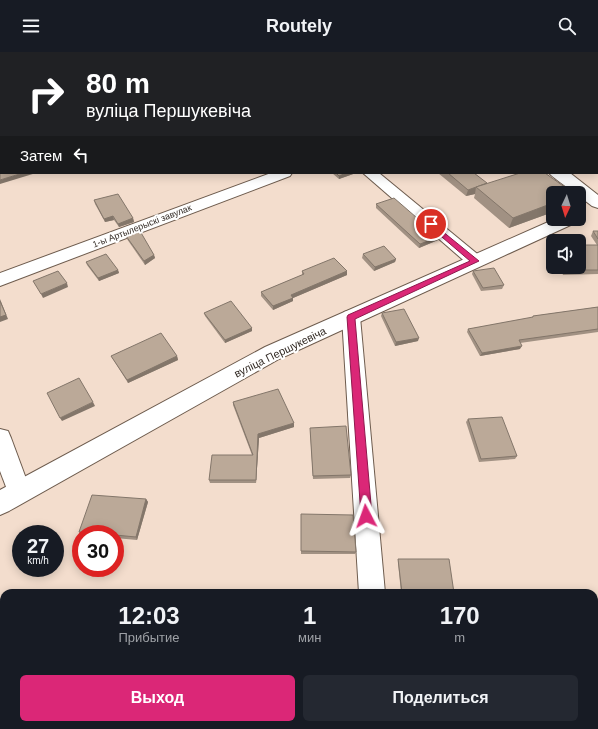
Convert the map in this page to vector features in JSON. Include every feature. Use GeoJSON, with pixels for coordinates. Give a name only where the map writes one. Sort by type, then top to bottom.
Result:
{"type":"FeatureCollection","features":[{"type":"Feature","properties":{"kind":"main road"},"geometry":{"type":"LineString","coordinates":[[559,174],[598,203]]}},
{"type":"Feature","properties":{"kind":"main road"},"geometry":{"type":"LineString","coordinates":[[586,212],[598,206]]}},
{"type":"Feature","properties":{"kind":"main road","name":"вуліца Першукевіча"},"geometry":{"type":"LineString","coordinates":[[10,498],[272,353],[553,226]]}},
{"type":"Feature","properties":{"kind":"street","name":"1-ы Артылерыскі завулак"},"geometry":{"type":"LineString","coordinates":[[0,280],[282,174]]}},
{"type":"Feature","properties":{"kind":"street"},"geometry":{"type":"LineString","coordinates":[[371,174],[475,261]]}},
{"type":"Feature","properties":{"kind":"street"},"geometry":{"type":"LineString","coordinates":[[351,317],[372,589]]}},
{"type":"Feature","properties":{"kind":"street"},"geometry":{"type":"LineString","coordinates":[[0,438],[10,498]]}},
{"type":"Feature","properties":{"kind":"building"},"geometry":{"type":"Polygon","coordinates":[[[0,174],[20,174],[0,180],[0,174]]]}},
{"type":"Feature","properties":{"kind":"building"},"geometry":{"type":"Polygon","coordinates":[[[449,174],[475,174],[487,183],[468,190],[449,174]]]}},
{"type":"Feature","properties":{"kind":"building"},"geometry":{"type":"Polygon","coordinates":[[[517,174],[546,174],[563,186],[546,186],[546,206],[513,218],[476,187],[517,174]]]}},
{"type":"Feature","properties":{"kind":"building"},"geometry":{"type":"Polygon","coordinates":[[[118,194],[133,218],[118,224],[113,216],[104,219],[94,200],[118,194]]]}},
{"type":"Feature","properties":{"kind":"building"},"geometry":{"type":"Polygon","coordinates":[[[394,198],[439,237],[420,244],[376,204],[394,198]]]}},
{"type":"Feature","properties":{"kind":"building"},"geometry":{"type":"Polygon","coordinates":[[[140,231],[154,255],[144,261],[126,236],[140,231]]]}},
{"type":"Feature","properties":{"kind":"building"},"geometry":{"type":"Polygon","coordinates":[[[593,231],[598,231],[598,239],[593,231]]]}},
{"type":"Feature","properties":{"kind":"building"},"geometry":{"type":"Polygon","coordinates":[[[586,245],[598,245],[598,270],[586,270],[586,245]]]}},
{"type":"Feature","properties":{"kind":"building"},"geometry":{"type":"Polygon","coordinates":[[[384,246],[396,259],[375,267],[363,254],[384,246]]]}},
{"type":"Feature","properties":{"kind":"building"},"geometry":{"type":"Polygon","coordinates":[[[106,254],[118,270],[98,278],[86,262],[106,254]]]}},
{"type":"Feature","properties":{"kind":"building"},"geometry":{"type":"Polygon","coordinates":[[[334,258],[347,271],[291,295],[293,298],[273,306],[261,292],[304,274],[302,271],[334,258]]]}},
{"type":"Feature","properties":{"kind":"building"},"geometry":{"type":"Polygon","coordinates":[[[494,268],[504,285],[483,288],[473,271],[494,268]]]}},
{"type":"Feature","properties":{"kind":"building"},"geometry":{"type":"Polygon","coordinates":[[[58,271],[67,283],[41,294],[33,281],[58,271]]]}},
{"type":"Feature","properties":{"kind":"building"},"geometry":{"type":"Polygon","coordinates":[[[0,301],[6,315],[0,317],[0,301]]]}},
{"type":"Feature","properties":{"kind":"building"},"geometry":{"type":"Polygon","coordinates":[[[231,301],[252,328],[225,340],[204,313],[231,301]]]}},
{"type":"Feature","properties":{"kind":"building"},"geometry":{"type":"Polygon","coordinates":[[[598,307],[598,329],[519,340],[522,346],[482,353],[468,329],[533,316],[598,307]]]}},
{"type":"Feature","properties":{"kind":"building"},"geometry":{"type":"Polygon","coordinates":[[[404,309],[419,338],[396,342],[382,313],[404,309]]]}},
{"type":"Feature","properties":{"kind":"building"},"geometry":{"type":"Polygon","coordinates":[[[161,333],[177,356],[127,380],[111,356],[161,333]]]}},
{"type":"Feature","properties":{"kind":"building"},"geometry":{"type":"Polygon","coordinates":[[[79,378],[93,402],[60,418],[47,393],[79,378]]]}},
{"type":"Feature","properties":{"kind":"building"},"geometry":{"type":"Polygon","coordinates":[[[278,389],[294,423],[258,434],[256,480],[209,480],[212,455],[253,455],[233,402],[278,389]]]}},
{"type":"Feature","properties":{"kind":"building"},"geometry":{"type":"Polygon","coordinates":[[[502,417],[517,456],[481,459],[468,419],[502,417]]]}},
{"type":"Feature","properties":{"kind":"building"},"geometry":{"type":"Polygon","coordinates":[[[346,426],[351,475],[313,476],[310,428],[346,426]]]}},
{"type":"Feature","properties":{"kind":"building"},"geometry":{"type":"Polygon","coordinates":[[[92,495],[146,499],[136,537],[124,536],[124,525],[81,525],[92,495]]]}},
{"type":"Feature","properties":{"kind":"building"},"geometry":{"type":"Polygon","coordinates":[[[301,514],[353,515],[356,552],[301,551],[301,514]]]}},
{"type":"Feature","properties":{"kind":"building"},"geometry":{"type":"Polygon","coordinates":[[[398,559],[449,559],[453,589],[402,589],[398,559]]]}},
{"type":"Feature","properties":{"kind":"route"},"geometry":{"type":"LineString","coordinates":[[366,516],[351,317],[475,261],[431,224]]}}]}
